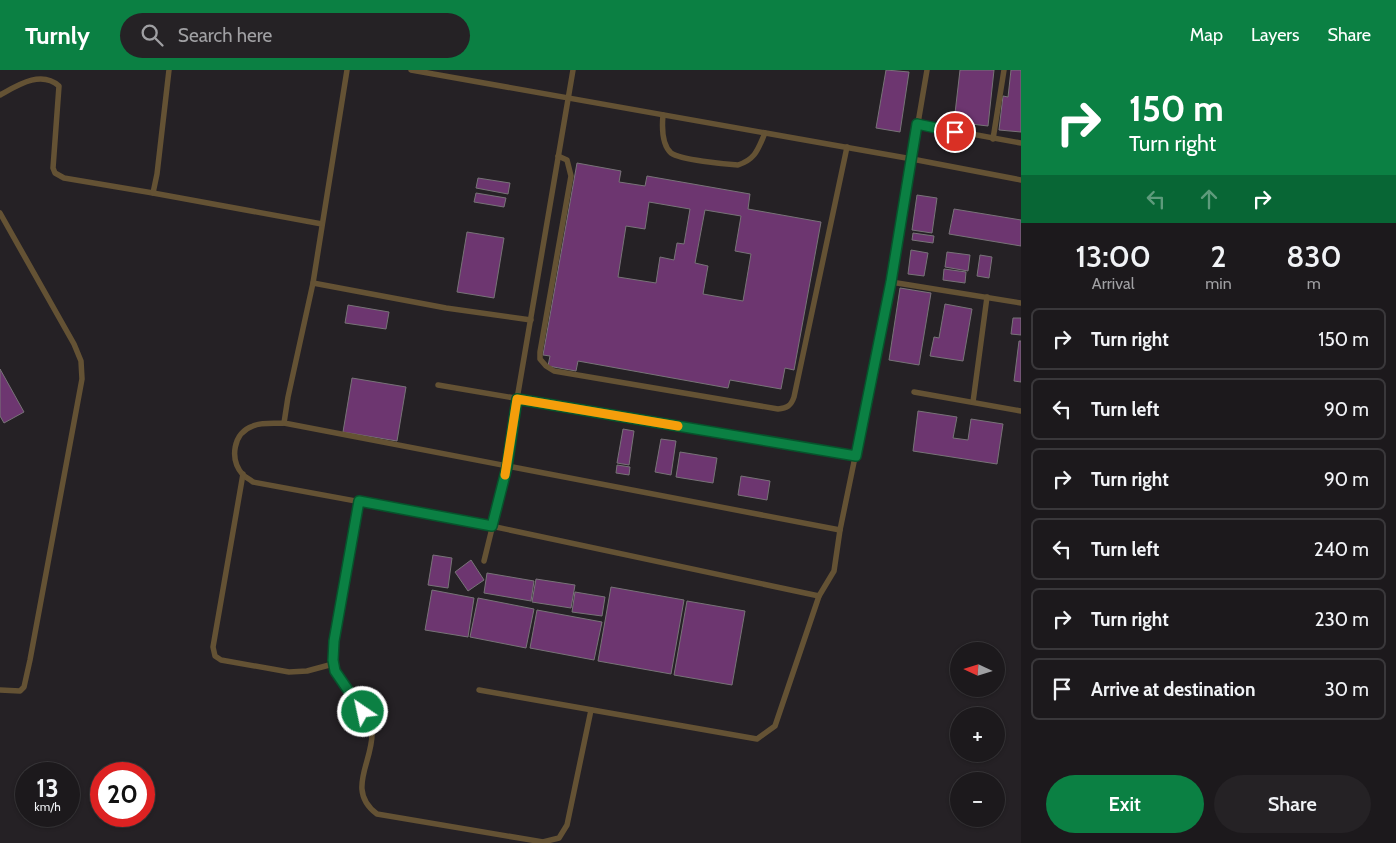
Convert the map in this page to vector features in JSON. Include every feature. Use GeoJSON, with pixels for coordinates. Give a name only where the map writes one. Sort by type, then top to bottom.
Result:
{"type":"FeatureCollection","features":[{"type":"Feature","properties":{"kind":"lane"},"geometry":{"type":"LineString","coordinates":[[153,193],[157,174],[169,70]]}},
{"type":"Feature","properties":{"kind":"lane"},"geometry":{"type":"LineString","coordinates":[[284,423],[313,283],[347,70]]}},
{"type":"Feature","properties":{"kind":"lane"},"geometry":{"type":"LineString","coordinates":[[411,70],[847,147],[1021,180]]}},
{"type":"Feature","properties":{"kind":"lane"},"geometry":{"type":"LineString","coordinates":[[484,561],[507,467],[573,70]]}},
{"type":"Feature","properties":{"kind":"lane"},"geometry":{"type":"LineString","coordinates":[[479,690],[757,739],[775,726],[819,596],[834,570],[840,530],[891,282],[927,70]]}},
{"type":"Feature","properties":{"kind":"lane"},"geometry":{"type":"LineString","coordinates":[[993,139],[1004,70]]}},
{"type":"Feature","properties":{"kind":"lane"},"geometry":{"type":"LineString","coordinates":[[0,96],[28,79],[48,77],[53,79],[59,86],[53,168],[55,173],[64,178],[322,224]]}},
{"type":"Feature","properties":{"kind":"lane"},"geometry":{"type":"LineString","coordinates":[[663,115],[662,131],[666,146],[670,152],[679,157],[738,165],[746,162],[756,154],[765,133]]}},
{"type":"Feature","properties":{"kind":"lane"},"geometry":{"type":"LineString","coordinates":[[917,124],[1021,143]]}},
{"type":"Feature","properties":{"kind":"lane"},"geometry":{"type":"LineString","coordinates":[[558,156],[568,160],[571,176],[540,352],[540,359],[546,366],[554,371],[778,409],[792,404],[794,398],[847,147]]}},
{"type":"Feature","properties":{"kind":"lane"},"geometry":{"type":"LineString","coordinates":[[0,213],[74,344],[81,361],[82,379],[24,686],[20,691],[0,690]]}},
{"type":"Feature","properties":{"kind":"lane"},"geometry":{"type":"LineString","coordinates":[[891,282],[1021,303]]}},
{"type":"Feature","properties":{"kind":"lane"},"geometry":{"type":"LineString","coordinates":[[313,283],[446,308],[531,320]]}},
{"type":"Feature","properties":{"kind":"lane"},"geometry":{"type":"LineString","coordinates":[[973,402],[987,297]]}},
{"type":"Feature","properties":{"kind":"lane"},"geometry":{"type":"LineString","coordinates":[[438,385],[856,456]]}},
{"type":"Feature","properties":{"kind":"lane"},"geometry":{"type":"LineString","coordinates":[[914,392],[1021,411]]}},
{"type":"Feature","properties":{"kind":"lane"},"geometry":{"type":"LineString","coordinates":[[819,596],[492,526],[252,482],[243,474],[236,462],[234,446],[241,432],[254,425],[284,423],[840,530]]}},
{"type":"Feature","properties":{"kind":"lane"},"geometry":{"type":"LineString","coordinates":[[243,474],[213,647],[215,656],[221,660],[289,672],[307,671],[334,664]]}},
{"type":"Feature","properties":{"kind":"lane"},"geometry":{"type":"LineString","coordinates":[[359,501],[334,641],[334,664],[335,671],[363,712],[372,729],[371,745],[361,782],[363,796],[370,809],[377,814],[543,842],[559,838],[567,825],[591,710]]}},
{"type":"Feature","properties":{"kind":"building"},"geometry":{"type":"Polygon","coordinates":[[[886,70],[909,72],[900,132],[876,128],[886,70]]]}},
{"type":"Feature","properties":{"kind":"building"},"geometry":{"type":"Polygon","coordinates":[[[960,70],[994,70],[988,126],[954,122],[960,70]]]}},
{"type":"Feature","properties":{"kind":"building"},"geometry":{"type":"Polygon","coordinates":[[[1011,70],[1021,70],[1021,132],[999,130],[1003,96],[1008,97],[1011,70]]]}},
{"type":"Feature","properties":{"kind":"building"},"geometry":{"type":"Polygon","coordinates":[[[577,163],[621,171],[619,182],[645,186],[647,176],[750,194],[748,209],[821,222],[794,370],[785,368],[781,389],[730,380],[728,388],[578,361],[576,371],[548,366],[550,356],[543,355],[577,163]],[[649,202],[645,229],[626,226],[618,277],[656,283],[660,257],[674,260],[677,243],[684,244],[690,209],[649,202]],[[705,210],[695,263],[708,266],[703,294],[743,301],[751,254],[735,251],[741,216],[705,210]]]}},
{"type":"Feature","properties":{"kind":"building"},"geometry":{"type":"Polygon","coordinates":[[[478,178],[510,183],[508,194],[476,188],[478,178]]]}},
{"type":"Feature","properties":{"kind":"building"},"geometry":{"type":"Polygon","coordinates":[[[476,193],[506,198],[504,207],[474,202],[476,193]]]}},
{"type":"Feature","properties":{"kind":"building"},"geometry":{"type":"Polygon","coordinates":[[[917,195],[937,198],[932,233],[912,230],[917,195]]]}},
{"type":"Feature","properties":{"kind":"building"},"geometry":{"type":"Polygon","coordinates":[[[954,209],[1021,220],[1021,246],[949,234],[954,209]]]}},
{"type":"Feature","properties":{"kind":"building"},"geometry":{"type":"Polygon","coordinates":[[[467,232],[504,238],[494,298],[457,292],[467,232]]]}},
{"type":"Feature","properties":{"kind":"building"},"geometry":{"type":"Polygon","coordinates":[[[913,233],[934,236],[933,243],[912,240],[913,233]]]}},
{"type":"Feature","properties":{"kind":"building"},"geometry":{"type":"Polygon","coordinates":[[[911,250],[928,253],[924,276],[908,274],[911,250]]]}},
{"type":"Feature","properties":{"kind":"building"},"geometry":{"type":"Polygon","coordinates":[[[947,252],[970,255],[968,271],[945,267],[947,252]]]}},
{"type":"Feature","properties":{"kind":"building"},"geometry":{"type":"Polygon","coordinates":[[[980,255],[992,257],[989,278],[977,276],[980,255]]]}},
{"type":"Feature","properties":{"kind":"building"},"geometry":{"type":"Polygon","coordinates":[[[944,269],[966,272],[965,283],[943,280],[944,269]]]}},
{"type":"Feature","properties":{"kind":"building"},"geometry":{"type":"Polygon","coordinates":[[[900,288],[931,293],[919,365],[889,360],[900,288]]]}},
{"type":"Feature","properties":{"kind":"building"},"geometry":{"type":"Polygon","coordinates":[[[945,304],[972,309],[963,361],[930,356],[934,337],[939,338],[945,304]]]}},
{"type":"Feature","properties":{"kind":"building"},"geometry":{"type":"Polygon","coordinates":[[[348,305],[389,312],[386,329],[345,323],[348,305]]]}},
{"type":"Feature","properties":{"kind":"building"},"geometry":{"type":"Polygon","coordinates":[[[1013,318],[1021,318],[1021,335],[1011,334],[1013,318]]]}},
{"type":"Feature","properties":{"kind":"building"},"geometry":{"type":"Polygon","coordinates":[[[1019,341],[1021,341],[1021,382],[1014,381],[1019,341]]]}},
{"type":"Feature","properties":{"kind":"building"},"geometry":{"type":"Polygon","coordinates":[[[0,369],[24,412],[4,423],[0,416],[0,369]]]}},
{"type":"Feature","properties":{"kind":"building"},"geometry":{"type":"Polygon","coordinates":[[[352,378],[406,387],[397,441],[343,432],[352,378]]]}},
{"type":"Feature","properties":{"kind":"building"},"geometry":{"type":"Polygon","coordinates":[[[918,411],[957,417],[953,438],[968,440],[971,419],[1003,424],[997,464],[913,451],[918,411]]]}},
{"type":"Feature","properties":{"kind":"building"},"geometry":{"type":"Polygon","coordinates":[[[623,429],[634,431],[629,465],[617,463],[623,429]]]}},
{"type":"Feature","properties":{"kind":"building"},"geometry":{"type":"Polygon","coordinates":[[[661,439],[676,441],[671,475],[655,472],[661,439]]]}},
{"type":"Feature","properties":{"kind":"building"},"geometry":{"type":"Polygon","coordinates":[[[680,452],[717,458],[713,483],[676,477],[680,452]]]}},
{"type":"Feature","properties":{"kind":"building"},"geometry":{"type":"Polygon","coordinates":[[[617,465],[630,467],[629,475],[616,473],[617,465]]]}},
{"type":"Feature","properties":{"kind":"building"},"geometry":{"type":"Polygon","coordinates":[[[741,476],[770,481],[767,500],[738,495],[741,476]]]}},
{"type":"Feature","properties":{"kind":"building"},"geometry":{"type":"Polygon","coordinates":[[[433,555],[452,558],[448,588],[428,585],[433,555]]]}},
{"type":"Feature","properties":{"kind":"building"},"geometry":{"type":"Polygon","coordinates":[[[471,560],[484,580],[468,591],[455,572],[471,560]]]}},
{"type":"Feature","properties":{"kind":"building"},"geometry":{"type":"Polygon","coordinates":[[[487,573],[534,581],[531,601],[484,593],[487,573]]]}},
{"type":"Feature","properties":{"kind":"building"},"geometry":{"type":"Polygon","coordinates":[[[536,579],[575,585],[571,608],[532,602],[536,579]]]}},
{"type":"Feature","properties":{"kind":"building"},"geometry":{"type":"Polygon","coordinates":[[[611,587],[684,600],[671,674],[598,661],[611,587]]]}},
{"type":"Feature","properties":{"kind":"building"},"geometry":{"type":"Polygon","coordinates":[[[432,590],[474,598],[468,637],[425,630],[432,590]]]}},
{"type":"Feature","properties":{"kind":"building"},"geometry":{"type":"Polygon","coordinates":[[[575,592],[605,597],[602,616],[572,612],[575,592]]]}},
{"type":"Feature","properties":{"kind":"building"},"geometry":{"type":"Polygon","coordinates":[[[478,598],[534,609],[526,648],[470,637],[478,598]]]}},
{"type":"Feature","properties":{"kind":"building"},"geometry":{"type":"Polygon","coordinates":[[[687,601],[745,611],[732,685],[674,675],[687,601]]]}},
{"type":"Feature","properties":{"kind":"building"},"geometry":{"type":"Polygon","coordinates":[[[537,610],[602,622],[594,660],[530,648],[537,610]]]}},
{"type":"Feature","properties":{"kind":"slow traffic"},"geometry":{"type":"LineString","coordinates":[[505,475],[517,399],[678,426]]}},
{"type":"Feature","properties":{"kind":"route"},"geometry":{"type":"LineString","coordinates":[[363,712],[335,671],[333,660],[334,641],[359,501],[492,526],[507,467],[517,399],[856,456],[891,282],[917,124],[955,132]]}}]}
